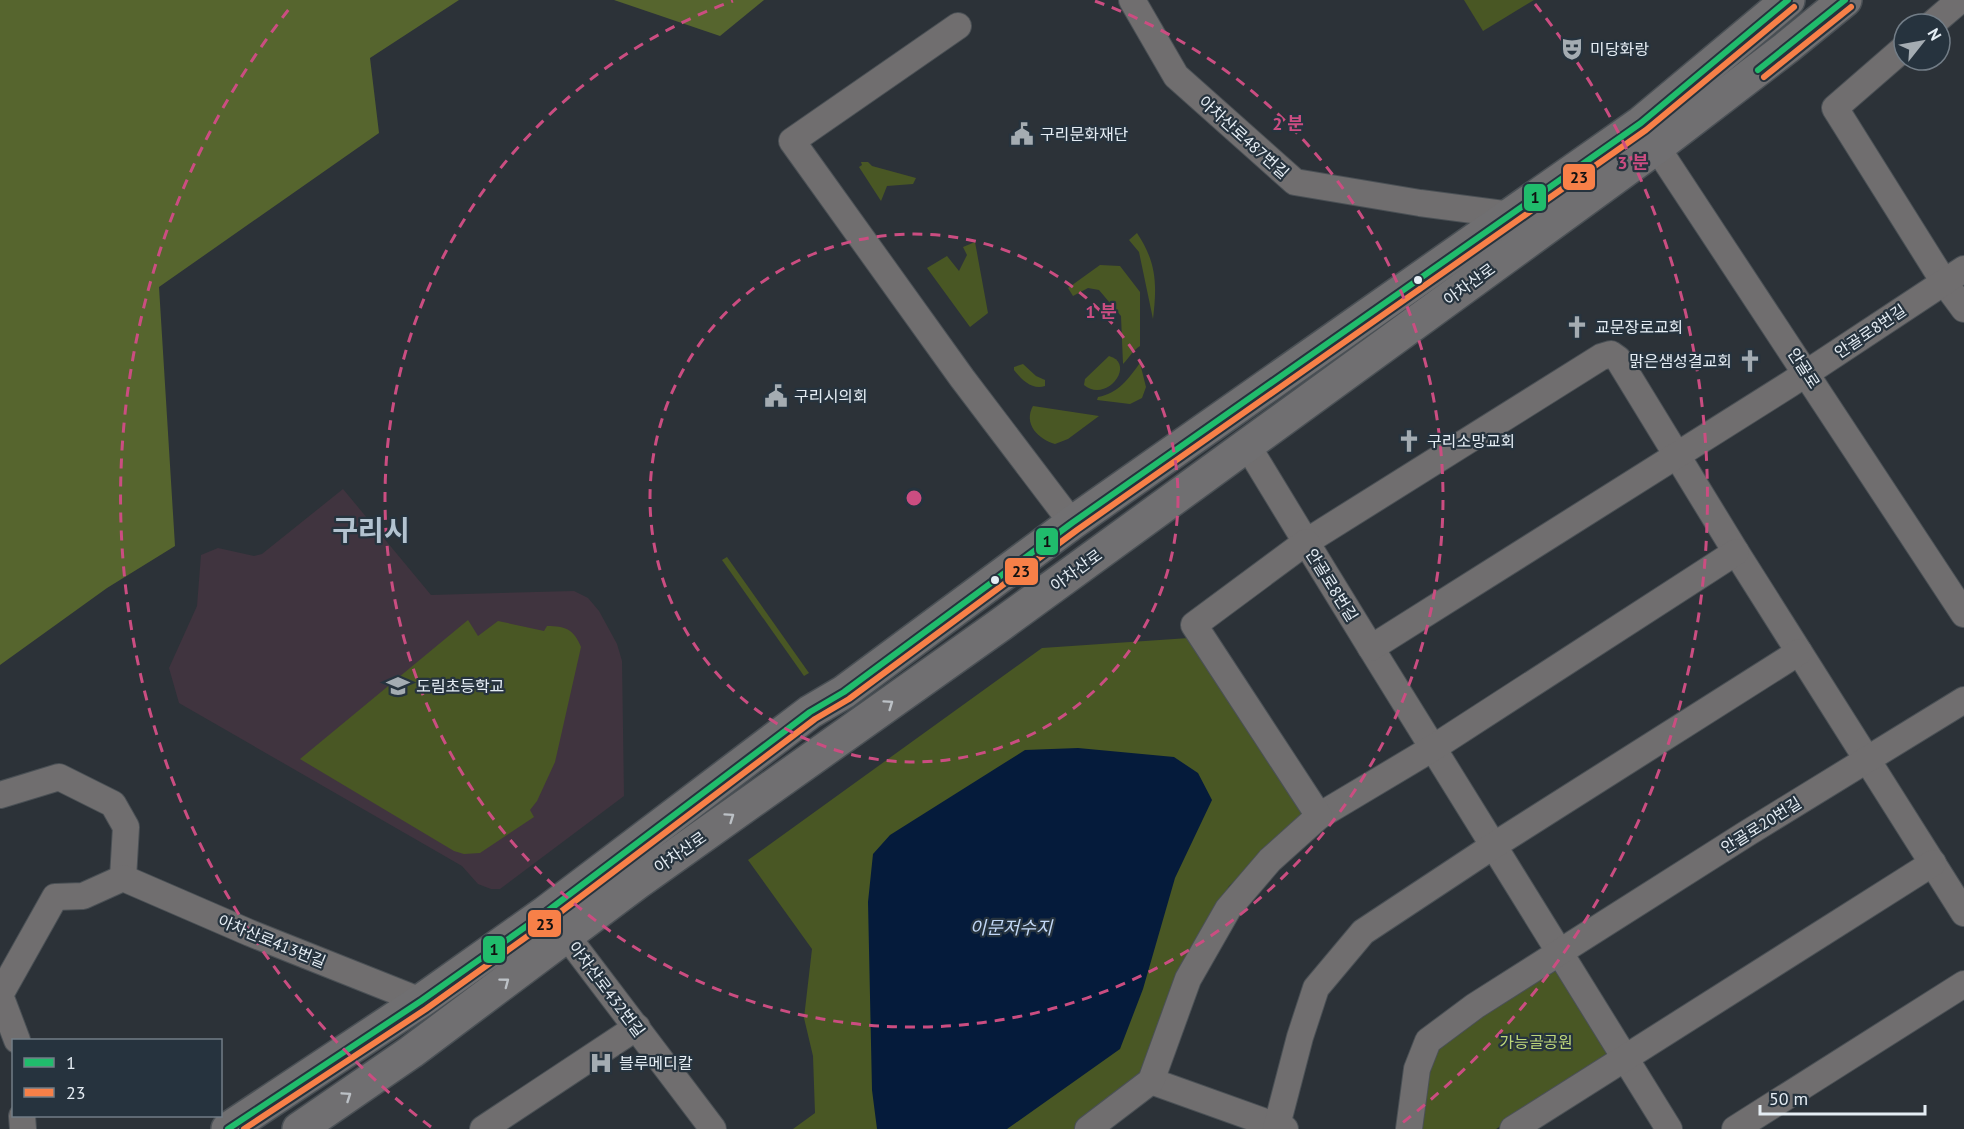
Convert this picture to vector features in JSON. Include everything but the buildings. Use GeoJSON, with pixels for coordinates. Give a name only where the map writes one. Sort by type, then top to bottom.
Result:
{"type":"FeatureCollection","features":[{"type":"Feature","properties":{"kind":"main road","name":"아차산로"},"geometry":{"type":"LineString","coordinates":[[299,1129],[411,1052],[566,935],[1000,625],[1247,445],[1649,135],[1788,0]]}},
{"type":"Feature","properties":{"kind":"main road","name":"아차산로"},"geometry":{"type":"LineString","coordinates":[[228,1129],[421,1001],[545,913],[810,712],[844,692],[1072,523],[1511,214],[1649,135],[1786,48],[1845,0]]}},
{"type":"Feature","properties":{"kind":"street","name":"아차산로487번길"},"geometry":{"type":"LineString","coordinates":[[1132,0],[1176,76],[1295,182],[1420,204],[1511,214]]}},
{"type":"Feature","properties":{"kind":"street"},"geometry":{"type":"LineString","coordinates":[[1946,12],[1960,0]]}},
{"type":"Feature","properties":{"kind":"street"},"geometry":{"type":"LineString","coordinates":[[958,26],[792,141],[962,378],[1072,523]]}},
{"type":"Feature","properties":{"kind":"street"},"geometry":{"type":"LineString","coordinates":[[1892,58],[1835,108],[1954,275],[1964,309]]}},
{"type":"Feature","properties":{"kind":"street","name":"안골로"},"geometry":{"type":"LineString","coordinates":[[1649,135],[1964,614]]}},
{"type":"Feature","properties":{"kind":"street","name":"안골로8번길"},"geometry":{"type":"LineString","coordinates":[[1319,816],[1194,625],[1306,542],[1371,648],[1678,456],[1954,275]]}},
{"type":"Feature","properties":{"kind":"street"},"geometry":{"type":"LineString","coordinates":[[1247,445],[1306,542],[1601,357],[1611,354],[1618,358],[1736,552],[1964,912]]}},
{"type":"Feature","properties":{"kind":"street"},"geometry":{"type":"LineString","coordinates":[[1088,1129],[1151,1081],[1188,978],[1228,909],[1270,860],[1319,816],[1433,748],[1736,552]]}},
{"type":"Feature","properties":{"kind":"street"},"geometry":{"type":"LineString","coordinates":[[1371,648],[1669,1129]]}},
{"type":"Feature","properties":{"kind":"street"},"geometry":{"type":"LineString","coordinates":[[1151,1081],[1279,1128],[1300,1037],[1316,988],[1363,932],[1493,846],[1799,652]]}},
{"type":"Feature","properties":{"kind":"street","name":"안골로20번길"},"geometry":{"type":"LineString","coordinates":[[1409,1129],[1417,1069],[1428,1041],[1475,1006],[1964,700]]}},
{"type":"Feature","properties":{"kind":"street"},"geometry":{"type":"LineString","coordinates":[[0,795],[59,777],[113,804],[126,827],[123,878],[82,896],[56,897],[0,995],[16,1039]]}},
{"type":"Feature","properties":{"kind":"street"},"geometry":{"type":"LineString","coordinates":[[1513,1129],[1933,863]]}},
{"type":"Feature","properties":{"kind":"street","name":"아차산로413번길"},"geometry":{"type":"LineString","coordinates":[[123,878],[250,933],[421,1001]]}},
{"type":"Feature","properties":{"kind":"street","name":"아차산로432번길"},"geometry":{"type":"LineString","coordinates":[[566,935],[713,1129]]}},
{"type":"Feature","properties":{"kind":"street"},"geometry":{"type":"LineString","coordinates":[[1736,1129],[1964,984]]}},
{"type":"Feature","properties":{"kind":"street"},"geometry":{"type":"LineString","coordinates":[[496,1125],[637,1027]]}},
{"type":"Feature","properties":{"kind":"shaded area","name":"도림초등학교"},"geometry":{"type":"Polygon","coordinates":[[[343,489],[431,595],[574,591],[588,598],[599,611],[617,644],[622,661],[624,796],[500,889],[491,889],[478,884],[462,866],[179,703],[169,668],[197,606],[201,555],[218,548],[254,556],[262,554],[343,489]]]}},
{"type":"Feature","properties":{"kind":"green space"},"geometry":{"type":"Polygon","coordinates":[[[0,0],[459,0],[370,58],[379,133],[159,287],[175,546],[107,588],[0,665],[0,0]]]}},
{"type":"Feature","properties":{"kind":"green space"},"geometry":{"type":"Polygon","coordinates":[[[614,0],[764,0],[720,36],[614,0]]]}},
{"type":"Feature","properties":{"kind":"green space"},"geometry":{"type":"Polygon","coordinates":[[[1464,0],[1534,0],[1483,31],[1464,0]]]}},
{"type":"Feature","properties":{"kind":"green space"},"geometry":{"type":"Polygon","coordinates":[[[861,162],[868,162],[872,166],[916,178],[913,184],[887,186],[881,201],[859,167],[862,165],[861,162]]]}},
{"type":"Feature","properties":{"kind":"green space"},"geometry":{"type":"Polygon","coordinates":[[[1137,233],[1152,264],[1155,285],[1153,319],[1139,252],[1129,240],[1137,233]]]}},
{"type":"Feature","properties":{"kind":"green space"},"geometry":{"type":"Polygon","coordinates":[[[975,242],[988,313],[970,327],[927,268],[947,256],[959,271],[967,255],[963,247],[975,242]]]}},
{"type":"Feature","properties":{"kind":"green space"},"geometry":{"type":"Polygon","coordinates":[[[1100,265],[1120,266],[1140,292],[1140,346],[1123,364],[1121,316],[1099,290],[1088,288],[1073,296],[1068,288],[1100,265]]]}},
{"type":"Feature","properties":{"kind":"green space"},"geometry":{"type":"Polygon","coordinates":[[[1109,356],[1117,360],[1120,367],[1115,381],[1101,390],[1093,390],[1084,385],[1085,379],[1109,356]]]}},
{"type":"Feature","properties":{"kind":"green space"},"geometry":{"type":"Polygon","coordinates":[[[1140,363],[1146,387],[1142,398],[1130,404],[1097,400],[1098,397],[1122,385],[1140,363]]]}},
{"type":"Feature","properties":{"kind":"green space"},"geometry":{"type":"Polygon","coordinates":[[[1023,364],[1036,376],[1045,380],[1045,386],[1036,387],[1020,377],[1014,367],[1023,364]]]}},
{"type":"Feature","properties":{"kind":"green space"},"geometry":{"type":"Polygon","coordinates":[[[1033,406],[1099,416],[1068,439],[1055,444],[1038,435],[1031,425],[1030,413],[1033,406]]]}},
{"type":"Feature","properties":{"kind":"green space"},"geometry":{"type":"Polygon","coordinates":[[[727,557],[809,673],[804,676],[722,560],[727,557]]]}},
{"type":"Feature","properties":{"kind":"green space"},"geometry":{"type":"Polygon","coordinates":[[[468,620],[478,636],[498,621],[544,631],[547,626],[564,628],[572,632],[581,647],[555,762],[537,801],[530,810],[534,817],[480,853],[464,854],[454,851],[300,759],[468,620]]]}},
{"type":"Feature","properties":{"kind":"green space"},"geometry":{"type":"Polygon","coordinates":[[[1189,638],[1306,814],[1229,886],[1172,988],[1140,1079],[1075,1129],[793,1129],[815,1113],[813,1056],[804,1018],[812,949],[748,860],[1042,648],[1189,638]]]}},
{"type":"Feature","properties":{"kind":"green space","name":"가능골공원"},"geometry":{"type":"Polygon","coordinates":[[[1555,964],[1612,1057],[1496,1129],[1421,1129],[1433,1049],[1555,964]]]}},
{"type":"Feature","properties":{"kind":"water","name":"이문저수지"},"geometry":{"type":"Polygon","coordinates":[[[1078,748],[1174,757],[1198,773],[1212,800],[1175,878],[1143,989],[1120,1049],[1007,1129],[877,1129],[872,1090],[868,902],[873,854],[890,835],[1025,750],[1078,748]]]}},
{"type":"Feature","properties":{"kind":"transit line","name":"1"},"geometry":{"type":"LineString","coordinates":[[228,1129],[421,1001],[545,913],[810,712],[844,692],[1072,523],[1641,123],[1788,0]]}},
{"type":"Feature","properties":{"kind":"transit line","name":"1"},"geometry":{"type":"LineString","coordinates":[[1758,70],[1845,0]]}},
{"type":"Feature","properties":{"kind":"transit line","name":"23"},"geometry":{"type":"LineString","coordinates":[[244,1129],[426,1009],[550,920],[815,719],[849,699],[1077,530],[1646,130],[1794,7]]}},
{"type":"Feature","properties":{"kind":"transit line","name":"23"},"geometry":{"type":"LineString","coordinates":[[1764,77],[1851,7]]}},
{"type":"Feature","properties":{"kind":"place","name":"미당화랑"},"geometry":{"type":"Point","coordinates":[1572,49]}},
{"type":"Feature","properties":{"kind":"place","name":"구리문화재단"},"geometry":{"type":"Point","coordinates":[1022,134]}},
{"type":"Feature","properties":{"kind":"place","name":"교문장로교회"},"geometry":{"type":"Point","coordinates":[1577,327]}},
{"type":"Feature","properties":{"kind":"place","name":"맑은샘성결교회"},"geometry":{"type":"Point","coordinates":[1750,361]}},
{"type":"Feature","properties":{"kind":"place","name":"구리시의회"},"geometry":{"type":"Point","coordinates":[776,396]}},
{"type":"Feature","properties":{"kind":"place","name":"구리소망교회"},"geometry":{"type":"Point","coordinates":[1409,441]}},
{"type":"Feature","properties":{"kind":"place","name":"도림초등학교"},"geometry":{"type":"Point","coordinates":[398,686]}},
{"type":"Feature","properties":{"kind":"place","name":"블루메디칼"},"geometry":{"type":"Point","coordinates":[601,1063]}},
{"type":"Feature","properties":{"kind":"district","name":"구리시"},"geometry":{"type":"Point","coordinates":[371,530]}}]}
